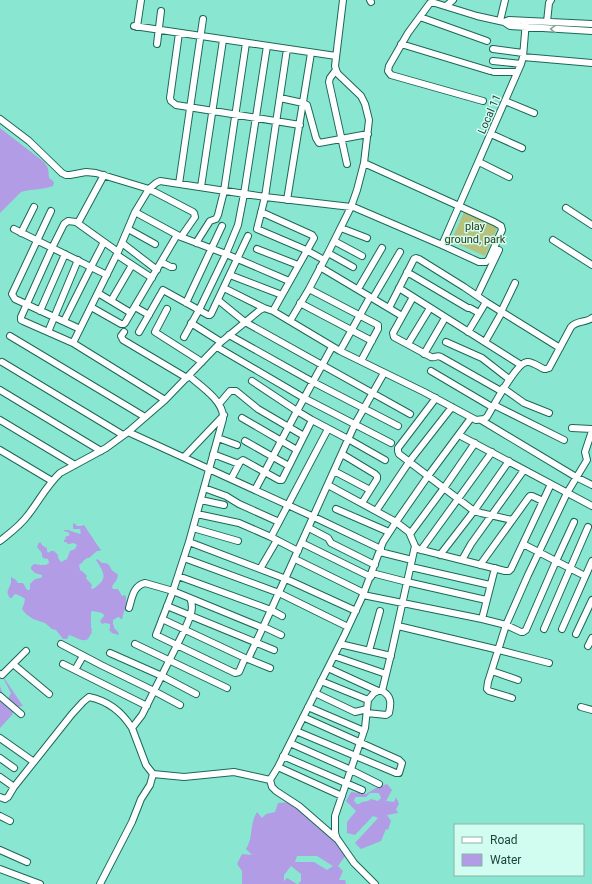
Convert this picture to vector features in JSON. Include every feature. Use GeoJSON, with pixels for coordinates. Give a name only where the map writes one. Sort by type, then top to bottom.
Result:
{"type":"FeatureCollection","features":[{"type":"Feature","properties":{"kind":"street"},"geometry":{"type":"LineString","coordinates":[[141,0],[136,26],[201,37],[336,56]]}},
{"type":"Feature","properties":{"kind":"street"},"geometry":{"type":"LineString","coordinates":[[290,321],[328,254],[351,207],[364,163],[369,120],[365,104],[361,96],[342,79],[335,66],[343,0]]}},
{"type":"Feature","properties":{"kind":"street"},"geometry":{"type":"LineString","coordinates":[[446,6],[453,0]]}},
{"type":"Feature","properties":{"kind":"street"},"geometry":{"type":"LineString","coordinates":[[502,22],[505,0]]}},
{"type":"Feature","properties":{"kind":"street"},"geometry":{"type":"LineString","coordinates":[[547,22],[551,0]]}},
{"type":"Feature","properties":{"kind":"street"},"geometry":{"type":"LineString","coordinates":[[483,101],[391,75],[388,71],[389,66],[401,44],[430,3],[435,3],[502,22],[509,20],[526,24],[592,31]]}},
{"type":"Feature","properties":{"kind":"street"},"geometry":{"type":"LineString","coordinates":[[157,44],[160,30],[161,11]]}},
{"type":"Feature","properties":{"kind":"street"},"geometry":{"type":"LineString","coordinates":[[420,17],[486,41]]}},
{"type":"Feature","properties":{"kind":"street"},"geometry":{"type":"LineString","coordinates":[[179,184],[204,19]]}},
{"type":"Feature","properties":{"kind":"street"},"geometry":{"type":"LineString","coordinates":[[526,24],[547,22],[592,24]]}},
{"type":"Feature","properties":{"kind":"street","name":"Local 11"},"geometry":{"type":"LineString","coordinates":[[442,245],[517,72],[522,58],[526,24]]}},
{"type":"Feature","properties":{"kind":"street"},"geometry":{"type":"LineString","coordinates":[[179,33],[170,98],[176,105],[300,125]]}},
{"type":"Feature","properties":{"kind":"street"},"geometry":{"type":"LineString","coordinates":[[201,187],[223,40]]}},
{"type":"Feature","properties":{"kind":"street"},"geometry":{"type":"LineString","coordinates":[[196,242],[210,221],[216,219],[218,215],[224,191],[246,43]]}},
{"type":"Feature","properties":{"kind":"street"},"geometry":{"type":"LineString","coordinates":[[401,44],[492,71],[517,72]]}},
{"type":"Feature","properties":{"kind":"street"},"geometry":{"type":"LineString","coordinates":[[184,337],[226,254],[238,225],[267,46]]}},
{"type":"Feature","properties":{"kind":"street"},"geometry":{"type":"LineString","coordinates":[[287,49],[265,197],[257,230],[306,250],[324,260]]}},
{"type":"Feature","properties":{"kind":"street"},"geometry":{"type":"LineString","coordinates":[[493,49],[522,58]]}},
{"type":"Feature","properties":{"kind":"street"},"geometry":{"type":"LineString","coordinates":[[287,200],[312,53]]}},
{"type":"Feature","properties":{"kind":"street"},"geometry":{"type":"LineString","coordinates":[[494,61],[522,58],[592,63]]}},
{"type":"Feature","properties":{"kind":"street"},"geometry":{"type":"LineString","coordinates":[[336,70],[329,82],[347,164]]}},
{"type":"Feature","properties":{"kind":"street"},"geometry":{"type":"LineString","coordinates":[[280,98],[303,102],[307,105],[316,138],[319,143],[368,134]]}},
{"type":"Feature","properties":{"kind":"street"},"geometry":{"type":"LineString","coordinates":[[505,101],[534,113]]}},
{"type":"Feature","properties":{"kind":"street"},"geometry":{"type":"LineString","coordinates":[[0,119],[29,141],[62,173],[66,175],[90,172],[104,175],[149,189],[194,213],[195,217],[179,236],[124,324],[121,324],[91,306]]}},
{"type":"Feature","properties":{"kind":"street"},"geometry":{"type":"LineString","coordinates":[[491,134],[522,148]]}},
{"type":"Feature","properties":{"kind":"street"},"geometry":{"type":"LineString","coordinates":[[479,162],[508,177]]}},
{"type":"Feature","properties":{"kind":"street"},"geometry":{"type":"LineString","coordinates":[[73,343],[118,253],[134,212],[149,189],[160,181],[287,200],[351,207],[479,262],[486,262],[489,259],[502,230],[501,226],[364,163]]}},
{"type":"Feature","properties":{"kind":"street"},"geometry":{"type":"LineString","coordinates":[[78,223],[104,175]]}},
{"type":"Feature","properties":{"kind":"street"},"geometry":{"type":"LineString","coordinates":[[21,233],[34,207]]}},
{"type":"Feature","properties":{"kind":"street"},"geometry":{"type":"LineString","coordinates":[[566,208],[592,225]]}},
{"type":"Feature","properties":{"kind":"street"},"geometry":{"type":"LineString","coordinates":[[51,211],[12,294],[15,299],[80,329]]}},
{"type":"Feature","properties":{"kind":"street"},"geometry":{"type":"LineString","coordinates":[[134,212],[179,236],[289,281]]}},
{"type":"Feature","properties":{"kind":"street"},"geometry":{"type":"LineString","coordinates":[[261,212],[312,235],[314,238],[273,310]]}},
{"type":"Feature","properties":{"kind":"street"},"geometry":{"type":"LineString","coordinates":[[152,278],[132,265],[78,223],[68,221],[64,224],[52,248],[21,317],[22,320],[73,343],[165,400]]}},
{"type":"Feature","properties":{"kind":"street"},"geometry":{"type":"LineString","coordinates":[[186,303],[222,226]]}},
{"type":"Feature","properties":{"kind":"street"},"geometry":{"type":"LineString","coordinates":[[341,228],[367,238]]}},
{"type":"Feature","properties":{"kind":"street"},"geometry":{"type":"LineString","coordinates":[[14,229],[107,275]]}},
{"type":"Feature","properties":{"kind":"street"},"geometry":{"type":"LineString","coordinates":[[128,229],[155,244]]}},
{"type":"Feature","properties":{"kind":"street"},"geometry":{"type":"LineString","coordinates":[[139,332],[163,290],[210,315],[248,236]]}},
{"type":"Feature","properties":{"kind":"street"},"geometry":{"type":"LineString","coordinates":[[553,240],[592,265]]}},
{"type":"Feature","properties":{"kind":"street"},"geometry":{"type":"LineString","coordinates":[[334,241],[362,256]]}},
{"type":"Feature","properties":{"kind":"street"},"geometry":{"type":"LineString","coordinates":[[64,321],[104,242]]}},
{"type":"Feature","properties":{"kind":"street"},"geometry":{"type":"LineString","coordinates":[[122,243],[157,270]]}},
{"type":"Feature","properties":{"kind":"street"},"geometry":{"type":"LineString","coordinates":[[358,289],[382,248]]}},
{"type":"Feature","properties":{"kind":"street"},"geometry":{"type":"LineString","coordinates":[[257,249],[298,265]]}},
{"type":"Feature","properties":{"kind":"street"},"geometry":{"type":"LineString","coordinates":[[477,296],[499,250]]}},
{"type":"Feature","properties":{"kind":"street"},"geometry":{"type":"LineString","coordinates":[[340,351],[400,252]]}},
{"type":"Feature","properties":{"kind":"street"},"geometry":{"type":"LineString","coordinates":[[40,311],[65,254]]}},
{"type":"Feature","properties":{"kind":"street"},"geometry":{"type":"LineString","coordinates":[[328,254],[353,268]]}},
{"type":"Feature","properties":{"kind":"street"},"geometry":{"type":"LineString","coordinates":[[389,308],[407,272],[416,258],[560,348]]}},
{"type":"Feature","properties":{"kind":"street"},"geometry":{"type":"LineString","coordinates":[[48,332],[78,260]]}},
{"type":"Feature","properties":{"kind":"street"},"geometry":{"type":"LineString","coordinates":[[162,262],[171,268],[173,267]]}},
{"type":"Feature","properties":{"kind":"street"},"geometry":{"type":"LineString","coordinates":[[111,301],[132,265]]}},
{"type":"Feature","properties":{"kind":"street"},"geometry":{"type":"LineString","coordinates":[[320,267],[402,316]]}},
{"type":"Feature","properties":{"kind":"street"},"geometry":{"type":"LineString","coordinates":[[407,272],[468,308],[480,313]]}},
{"type":"Feature","properties":{"kind":"street"},"geometry":{"type":"LineString","coordinates":[[230,275],[282,295]]}},
{"type":"Feature","properties":{"kind":"street"},"geometry":{"type":"LineString","coordinates":[[485,342],[502,312],[515,283]]}},
{"type":"Feature","properties":{"kind":"street"},"geometry":{"type":"LineString","coordinates":[[224,288],[264,308],[273,310],[332,347],[436,398],[471,418],[481,420],[592,485]]}},
{"type":"Feature","properties":{"kind":"street"},"geometry":{"type":"LineString","coordinates":[[399,288],[521,365]]}},
{"type":"Feature","properties":{"kind":"street"},"geometry":{"type":"LineString","coordinates":[[309,289],[379,326],[361,361]]}},
{"type":"Feature","properties":{"kind":"street"},"geometry":{"type":"LineString","coordinates":[[98,293],[131,313]]}},
{"type":"Feature","properties":{"kind":"street"},"geometry":{"type":"LineString","coordinates":[[413,297],[393,333],[394,337],[433,358],[441,356],[524,403],[549,413]]}},
{"type":"Feature","properties":{"kind":"street"},"geometry":{"type":"LineString","coordinates":[[218,300],[246,322],[410,414]]}},
{"type":"Feature","properties":{"kind":"street"},"geometry":{"type":"LineString","coordinates":[[468,332],[486,302]]}},
{"type":"Feature","properties":{"kind":"street"},"geometry":{"type":"LineString","coordinates":[[300,303],[372,341]]}},
{"type":"Feature","properties":{"kind":"street"},"geometry":{"type":"LineString","coordinates":[[135,307],[149,315]]}},
{"type":"Feature","properties":{"kind":"street"},"geometry":{"type":"LineString","coordinates":[[0,541],[21,523],[52,481],[60,473],[111,445],[126,433],[165,400],[219,344],[264,308]]}},
{"type":"Feature","properties":{"kind":"street"},"geometry":{"type":"LineString","coordinates":[[408,344],[430,308]]}},
{"type":"Feature","properties":{"kind":"street"},"geometry":{"type":"LineString","coordinates":[[167,309],[155,332],[202,362]]}},
{"type":"Feature","properties":{"kind":"street"},"geometry":{"type":"LineString","coordinates":[[424,354],[445,318]]}},
{"type":"Feature","properties":{"kind":"street"},"geometry":{"type":"LineString","coordinates":[[481,420],[487,417],[509,379],[524,362],[528,361],[546,369],[551,365],[571,327],[574,324],[588,321],[592,318]]}},
{"type":"Feature","properties":{"kind":"street"},"geometry":{"type":"LineString","coordinates":[[191,323],[219,344],[304,398],[391,443]]}},
{"type":"Feature","properties":{"kind":"street"},"geometry":{"type":"LineString","coordinates":[[124,332],[121,336],[123,340],[188,377],[219,404],[224,415],[189,542],[173,591],[156,635],[235,673],[239,672],[264,627],[355,424],[384,373]]}},
{"type":"Feature","properties":{"kind":"street"},"geometry":{"type":"LineString","coordinates":[[229,335],[313,382],[364,407],[398,426]]}},
{"type":"Feature","properties":{"kind":"street"},"geometry":{"type":"LineString","coordinates":[[10,336],[145,417]]}},
{"type":"Feature","properties":{"kind":"street"},"geometry":{"type":"LineString","coordinates":[[446,342],[482,358],[509,379]]}},
{"type":"Feature","properties":{"kind":"street"},"geometry":{"type":"LineString","coordinates":[[254,490],[332,347]]}},
{"type":"Feature","properties":{"kind":"street"},"geometry":{"type":"LineString","coordinates":[[2,362],[126,433],[209,468],[314,517],[380,550],[411,563],[490,585]]}},
{"type":"Feature","properties":{"kind":"street"},"geometry":{"type":"LineString","coordinates":[[431,371],[493,406],[564,440]]}},
{"type":"Feature","properties":{"kind":"street"},"geometry":{"type":"LineString","coordinates":[[252,381],[296,411],[385,460]]}},
{"type":"Feature","properties":{"kind":"street"},"geometry":{"type":"LineString","coordinates":[[0,390],[101,451]]}},
{"type":"Feature","properties":{"kind":"street"},"geometry":{"type":"LineString","coordinates":[[219,404],[230,391],[236,391],[258,409],[304,436]]}},
{"type":"Feature","properties":{"kind":"street"},"geometry":{"type":"LineString","coordinates":[[436,398],[398,448],[399,454],[474,511],[512,520]]}},
{"type":"Feature","properties":{"kind":"street"},"geometry":{"type":"LineString","coordinates":[[376,511],[409,462],[452,407]]}},
{"type":"Feature","properties":{"kind":"street"},"geometry":{"type":"LineString","coordinates":[[184,457],[224,415]]}},
{"type":"Feature","properties":{"kind":"street"},"geometry":{"type":"LineString","coordinates":[[242,418],[297,450]]}},
{"type":"Feature","properties":{"kind":"street"},"geometry":{"type":"LineString","coordinates":[[338,840],[299,806],[276,792],[272,788],[270,780],[278,767],[356,611],[372,575],[380,550],[389,532],[471,418]]}},
{"type":"Feature","properties":{"kind":"street"},"geometry":{"type":"LineString","coordinates":[[0,420],[75,465]]}},
{"type":"Feature","properties":{"kind":"street"},"geometry":{"type":"LineString","coordinates":[[231,479],[241,461],[244,460],[281,480],[312,420]]}},
{"type":"Feature","properties":{"kind":"street"},"geometry":{"type":"LineString","coordinates":[[512,698],[489,691],[487,689],[488,682],[506,625],[538,552],[567,493],[587,460],[584,452],[592,430],[572,428]]}},
{"type":"Feature","properties":{"kind":"street"},"geometry":{"type":"LineString","coordinates":[[260,570],[274,538],[279,522],[328,429]]}},
{"type":"Feature","properties":{"kind":"street"},"geometry":{"type":"LineString","coordinates":[[459,435],[592,506]]}},
{"type":"Feature","properties":{"kind":"street"},"geometry":{"type":"LineString","coordinates":[[218,438],[237,445]]}},
{"type":"Feature","properties":{"kind":"street"},"geometry":{"type":"LineString","coordinates":[[245,441],[289,466]]}},
{"type":"Feature","properties":{"kind":"street"},"geometry":{"type":"LineString","coordinates":[[410,534],[475,443]]}},
{"type":"Feature","properties":{"kind":"street"},"geometry":{"type":"LineString","coordinates":[[0,450],[52,481]]}},
{"type":"Feature","properties":{"kind":"street"},"geometry":{"type":"LineString","coordinates":[[421,550],[492,452]]}},
{"type":"Feature","properties":{"kind":"street"},"geometry":{"type":"LineString","coordinates":[[213,454],[239,464]]}},
{"type":"Feature","properties":{"kind":"street"},"geometry":{"type":"LineString","coordinates":[[342,454],[377,476],[377,479],[362,503]]}},
{"type":"Feature","properties":{"kind":"street"},"geometry":{"type":"LineString","coordinates":[[440,555],[474,511],[509,461]]}},
{"type":"Feature","properties":{"kind":"street"},"geometry":{"type":"LineString","coordinates":[[462,560],[471,544],[524,470]]}},
{"type":"Feature","properties":{"kind":"street"},"geometry":{"type":"LineString","coordinates":[[334,471],[370,490]]}},
{"type":"Feature","properties":{"kind":"street"},"geometry":{"type":"LineString","coordinates":[[328,485],[396,522],[410,534],[415,546],[421,550],[509,571],[551,484]]}},
{"type":"Feature","properties":{"kind":"street"},"geometry":{"type":"LineString","coordinates":[[204,488],[226,496],[239,504],[279,522]]}},
{"type":"Feature","properties":{"kind":"street"},"geometry":{"type":"LineString","coordinates":[[480,565],[530,496],[543,501]]}},
{"type":"Feature","properties":{"kind":"street"},"geometry":{"type":"LineString","coordinates":[[201,500],[224,505]]}},
{"type":"Feature","properties":{"kind":"street"},"geometry":{"type":"LineString","coordinates":[[336,509],[389,532]]}},
{"type":"Feature","properties":{"kind":"street"},"geometry":{"type":"LineString","coordinates":[[197,514],[239,523],[274,538],[298,551]]}},
{"type":"Feature","properties":{"kind":"street"},"geometry":{"type":"LineString","coordinates":[[295,559],[364,594],[482,619],[506,625],[523,632],[526,630],[574,522]]}},
{"type":"Feature","properties":{"kind":"street"},"geometry":{"type":"LineString","coordinates":[[544,629],[588,527]]}},
{"type":"Feature","properties":{"kind":"street"},"geometry":{"type":"LineString","coordinates":[[193,528],[238,541]]}},
{"type":"Feature","properties":{"kind":"street"},"geometry":{"type":"LineString","coordinates":[[309,528],[328,538],[331,543],[375,565]]}},
{"type":"Feature","properties":{"kind":"street"},"geometry":{"type":"LineString","coordinates":[[189,542],[286,579],[356,611]]}},
{"type":"Feature","properties":{"kind":"street"},"geometry":{"type":"LineString","coordinates":[[302,543],[372,575],[486,600]]}},
{"type":"Feature","properties":{"kind":"street"},"geometry":{"type":"LineString","coordinates":[[523,544],[585,576]]}},
{"type":"Feature","properties":{"kind":"street"},"geometry":{"type":"LineString","coordinates":[[380,691],[391,656],[415,546]]}},
{"type":"Feature","properties":{"kind":"street"},"geometry":{"type":"LineString","coordinates":[[184,558],[279,593],[348,627]]}},
{"type":"Feature","properties":{"kind":"street"},"geometry":{"type":"LineString","coordinates":[[562,629],[592,561]]}},
{"type":"Feature","properties":{"kind":"street"},"geometry":{"type":"LineString","coordinates":[[482,619],[495,568]]}},
{"type":"Feature","properties":{"kind":"street"},"geometry":{"type":"LineString","coordinates":[[178,576],[271,610],[282,616]]}},
{"type":"Feature","properties":{"kind":"street"},"geometry":{"type":"LineString","coordinates":[[129,608],[134,590],[145,583],[173,591],[281,635]]}},
{"type":"Feature","properties":{"kind":"street"},"geometry":{"type":"LineString","coordinates":[[132,728],[147,706],[191,616],[192,603],[190,598]]}},
{"type":"Feature","properties":{"kind":"street"},"geometry":{"type":"LineString","coordinates":[[576,634],[592,600]]}},
{"type":"Feature","properties":{"kind":"street"},"geometry":{"type":"LineString","coordinates":[[167,606],[274,650]]}},
{"type":"Feature","properties":{"kind":"street"},"geometry":{"type":"LineString","coordinates":[[369,651],[380,611]]}},
{"type":"Feature","properties":{"kind":"street"},"geometry":{"type":"LineString","coordinates":[[162,619],[270,668]]}},
{"type":"Feature","properties":{"kind":"street"},"geometry":{"type":"LineString","coordinates":[[398,626],[549,663]]}},
{"type":"Feature","properties":{"kind":"street"},"geometry":{"type":"LineString","coordinates":[[588,646],[592,638]]}},
{"type":"Feature","properties":{"kind":"street"},"geometry":{"type":"LineString","coordinates":[[61,644],[101,666],[180,705]]}},
{"type":"Feature","properties":{"kind":"street"},"geometry":{"type":"LineString","coordinates":[[135,644],[228,688]]}},
{"type":"Feature","properties":{"kind":"street"},"geometry":{"type":"LineString","coordinates":[[340,644],[391,656]]}},
{"type":"Feature","properties":{"kind":"street"},"geometry":{"type":"LineString","coordinates":[[0,674],[2,675],[26,651]]}},
{"type":"Feature","properties":{"kind":"street"},"geometry":{"type":"LineString","coordinates":[[110,653],[162,676],[196,694]]}},
{"type":"Feature","properties":{"kind":"street"},"geometry":{"type":"LineString","coordinates":[[75,670],[83,656]]}},
{"type":"Feature","properties":{"kind":"street"},"geometry":{"type":"LineString","coordinates":[[334,656],[386,674]]}},
{"type":"Feature","properties":{"kind":"street"},"geometry":{"type":"LineString","coordinates":[[13,664],[49,694]]}},
{"type":"Feature","properties":{"kind":"street"},"geometry":{"type":"LineString","coordinates":[[62,664],[147,706]]}},
{"type":"Feature","properties":{"kind":"street"},"geometry":{"type":"LineString","coordinates":[[315,693],[355,712],[367,711],[386,715],[389,713],[391,701],[388,695],[328,668]]}},
{"type":"Feature","properties":{"kind":"street"},"geometry":{"type":"LineString","coordinates":[[492,671],[518,680]]}},
{"type":"Feature","properties":{"kind":"street"},"geometry":{"type":"LineString","coordinates":[[321,681],[368,700]]}},
{"type":"Feature","properties":{"kind":"street"},"geometry":{"type":"LineString","coordinates":[[375,884],[354,863],[338,840],[335,833],[335,816],[364,731],[368,700],[374,693],[380,691]]}},
{"type":"Feature","properties":{"kind":"street"},"geometry":{"type":"LineString","coordinates":[[0,696],[21,714]]}},
{"type":"Feature","properties":{"kind":"street"},"geometry":{"type":"LineString","coordinates":[[0,797],[5,799],[8,797],[14,787],[72,714],[89,696],[104,701],[118,710],[126,718],[132,728],[146,765],[153,774],[184,777],[234,772],[270,780]]}},
{"type":"Feature","properties":{"kind":"street"},"geometry":{"type":"LineString","coordinates":[[581,707],[592,710]]}},
{"type":"Feature","properties":{"kind":"street"},"geometry":{"type":"LineString","coordinates":[[308,708],[364,731]]}},
{"type":"Feature","properties":{"kind":"street"},"geometry":{"type":"LineString","coordinates":[[296,730],[356,757],[399,773],[402,763],[399,760],[303,717]]}},
{"type":"Feature","properties":{"kind":"street"},"geometry":{"type":"LineString","coordinates":[[0,738],[34,762]]}},
{"type":"Feature","properties":{"kind":"street"},"geometry":{"type":"LineString","coordinates":[[290,743],[379,784]]}},
{"type":"Feature","properties":{"kind":"street"},"geometry":{"type":"LineString","coordinates":[[283,756],[362,790]]}},
{"type":"Feature","properties":{"kind":"street"},"geometry":{"type":"LineString","coordinates":[[0,758],[14,768]]}},
{"type":"Feature","properties":{"kind":"street"},"geometry":{"type":"LineString","coordinates":[[278,767],[342,796]]}},
{"type":"Feature","properties":{"kind":"street"},"geometry":{"type":"LineString","coordinates":[[100,884],[132,822],[141,799],[150,785],[153,774]]}},
{"type":"Feature","properties":{"kind":"street"},"geometry":{"type":"LineString","coordinates":[[0,777],[14,787]]}},
{"type":"Feature","properties":{"kind":"street"},"geometry":{"type":"LineString","coordinates":[[0,816],[10,822]]}},
{"type":"Feature","properties":{"kind":"street"},"geometry":{"type":"LineString","coordinates":[[0,850],[28,862]]}},
{"type":"Feature","properties":{"kind":"street"},"geometry":{"type":"LineString","coordinates":[[0,868],[40,884]]}},
{"type":"Feature","properties":{"kind":"green space","name":"play ground, park"},"geometry":{"type":"Polygon","coordinates":[[[465,210],[499,224],[485,256],[451,241],[465,210]]]}},
{"type":"Feature","properties":{"kind":"water"},"geometry":{"type":"Polygon","coordinates":[[[0,128],[44,162],[48,168],[49,178],[54,183],[53,186],[21,192],[0,213],[0,128]]]}},
{"type":"Feature","properties":{"kind":"water"},"geometry":{"type":"Polygon","coordinates":[[[74,523],[77,526],[84,525],[100,549],[102,549],[97,551],[79,565],[80,570],[87,576],[86,578],[92,585],[91,588],[93,589],[98,585],[104,576],[96,560],[97,559],[102,563],[107,563],[118,575],[112,587],[113,589],[118,589],[122,596],[125,595],[127,602],[127,607],[124,611],[122,619],[118,617],[113,620],[114,628],[119,635],[112,633],[109,630],[110,624],[102,624],[100,621],[104,616],[103,614],[92,611],[92,633],[88,639],[81,640],[69,635],[67,639],[63,639],[56,630],[26,614],[22,609],[24,598],[15,594],[12,598],[9,596],[8,592],[11,577],[18,583],[23,583],[27,590],[29,590],[30,584],[35,579],[42,577],[42,575],[35,573],[31,569],[34,564],[46,565],[49,563],[48,559],[43,558],[42,553],[37,547],[40,542],[47,548],[48,553],[54,551],[58,555],[61,562],[67,559],[70,551],[75,549],[77,545],[74,543],[68,544],[64,542],[66,539],[65,537],[70,535],[64,530],[81,533],[81,529],[73,529],[74,523]]]}},
{"type":"Feature","properties":{"kind":"water"},"geometry":{"type":"Polygon","coordinates":[[[0,672],[23,706],[15,707],[12,715],[0,728],[0,686],[4,698],[8,699],[11,693],[0,672]]]}},
{"type":"Feature","properties":{"kind":"water"},"geometry":{"type":"Polygon","coordinates":[[[387,784],[392,790],[386,801],[394,802],[396,797],[399,804],[396,809],[398,813],[387,815],[391,821],[388,830],[386,829],[381,841],[361,849],[355,843],[378,818],[373,816],[355,835],[347,833],[347,822],[356,811],[346,801],[351,792],[366,794],[387,784]],[[370,793],[366,797],[356,797],[354,801],[359,804],[371,799],[378,801],[381,798],[378,793],[370,793]]]}},
{"type":"Feature","properties":{"kind":"water"},"geometry":{"type":"Polygon","coordinates":[[[291,802],[305,812],[318,828],[320,826],[323,828],[346,855],[338,866],[343,871],[339,880],[345,880],[346,884],[298,884],[301,881],[301,874],[291,866],[284,875],[284,881],[287,878],[297,884],[242,884],[242,871],[237,864],[242,854],[252,855],[246,849],[250,840],[253,821],[257,812],[262,818],[266,814],[275,812],[278,803],[291,802]],[[297,856],[295,862],[314,862],[327,870],[333,866],[317,856],[297,856]]]}}]}
